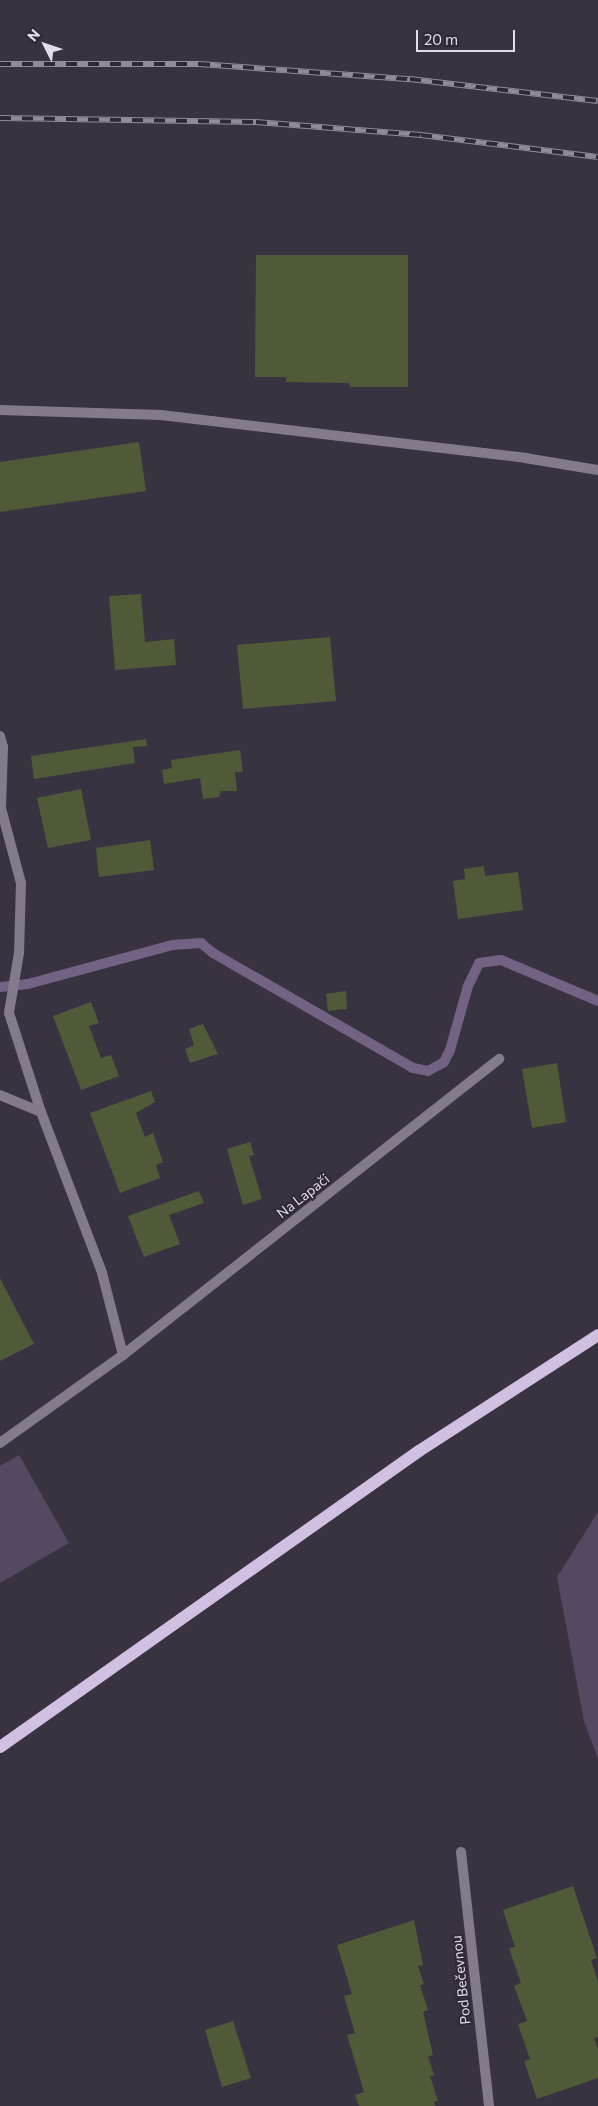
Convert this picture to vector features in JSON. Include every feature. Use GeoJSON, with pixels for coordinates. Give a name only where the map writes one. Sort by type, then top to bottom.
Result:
{"type":"FeatureCollection","features":[{"type":"Feature","properties":{"kind":"main road"},"geometry":{"type":"LineString","coordinates":[[0,1747],[419,1451],[598,1335]]}},
{"type":"Feature","properties":{"kind":"street"},"geometry":{"type":"LineString","coordinates":[[0,410],[161,415],[515,456],[598,470]]}},
{"type":"Feature","properties":{"kind":"street"},"geometry":{"type":"LineString","coordinates":[[0,736],[3,747],[1,808],[21,884],[18,963],[10,1007],[40,1112],[102,1273],[123,1355]]}},
{"type":"Feature","properties":{"kind":"street","name":"Na Lapači"},"geometry":{"type":"LineString","coordinates":[[0,1444],[123,1355],[499,1060]]}},
{"type":"Feature","properties":{"kind":"street"},"geometry":{"type":"LineString","coordinates":[[0,1095],[40,1112]]}},
{"type":"Feature","properties":{"kind":"street","name":"Pod Bečevnou"},"geometry":{"type":"LineString","coordinates":[[461,1852],[489,2106]]}},
{"type":"Feature","properties":{"kind":"shaded area"},"geometry":{"type":"Polygon","coordinates":[[[19,1455],[69,1543],[0,1583],[0,1466],[19,1455]]]}},
{"type":"Feature","properties":{"kind":"shaded area"},"geometry":{"type":"Polygon","coordinates":[[[598,1512],[598,1759],[584,1721],[557,1577],[598,1512]]]}},
{"type":"Feature","properties":{"kind":"building"},"geometry":{"type":"Polygon","coordinates":[[[256,255],[408,255],[408,387],[350,387],[349,383],[286,382],[286,377],[255,377],[256,255]]]}},
{"type":"Feature","properties":{"kind":"building"},"geometry":{"type":"Polygon","coordinates":[[[139,442],[146,491],[0,512],[0,462],[139,442]]]}},
{"type":"Feature","properties":{"kind":"building"},"geometry":{"type":"Polygon","coordinates":[[[141,594],[145,642],[174,639],[176,665],[115,670],[109,596],[141,594]]]}},
{"type":"Feature","properties":{"kind":"building"},"geometry":{"type":"Polygon","coordinates":[[[330,637],[336,701],[243,709],[237,645],[330,637]]]}},
{"type":"Feature","properties":{"kind":"building"},"geometry":{"type":"Polygon","coordinates":[[[146,739],[147,746],[133,747],[135,763],[34,779],[31,756],[146,739]]]}},
{"type":"Feature","properties":{"kind":"building"},"geometry":{"type":"Polygon","coordinates":[[[240,750],[243,772],[235,772],[237,791],[221,791],[219,797],[203,799],[200,778],[164,784],[162,770],[172,768],[171,760],[240,750]]]}},
{"type":"Feature","properties":{"kind":"building"},"geometry":{"type":"Polygon","coordinates":[[[81,789],[91,840],[48,848],[37,798],[81,789]]]}},
{"type":"Feature","properties":{"kind":"building"},"geometry":{"type":"Polygon","coordinates":[[[150,840],[154,870],[99,877],[96,848],[150,840]]]}},
{"type":"Feature","properties":{"kind":"building"},"geometry":{"type":"Polygon","coordinates":[[[484,866],[485,876],[518,872],[523,910],[458,919],[453,881],[465,879],[464,869],[484,866]]]}},
{"type":"Feature","properties":{"kind":"building"},"geometry":{"type":"Polygon","coordinates":[[[346,991],[347,1009],[328,1011],[326,994],[346,991]]]}},
{"type":"Feature","properties":{"kind":"building"},"geometry":{"type":"Polygon","coordinates":[[[91,1002],[99,1023],[89,1026],[101,1058],[111,1055],[119,1076],[81,1090],[53,1016],[91,1002]]]}},
{"type":"Feature","properties":{"kind":"building"},"geometry":{"type":"Polygon","coordinates":[[[203,1024],[218,1054],[190,1063],[185,1049],[194,1045],[189,1029],[203,1024]]]}},
{"type":"Feature","properties":{"kind":"building"},"geometry":{"type":"Polygon","coordinates":[[[557,1063],[566,1122],[532,1128],[522,1069],[557,1063]]]}},
{"type":"Feature","properties":{"kind":"building"},"geometry":{"type":"Polygon","coordinates":[[[151,1091],[155,1102],[136,1113],[145,1137],[153,1133],[163,1162],[156,1165],[160,1178],[120,1193],[90,1113],[151,1091]]]}},
{"type":"Feature","properties":{"kind":"building"},"geometry":{"type":"Polygon","coordinates":[[[250,1142],[254,1155],[249,1156],[262,1199],[243,1205],[227,1149],[250,1142]]]}},
{"type":"Feature","properties":{"kind":"building"},"geometry":{"type":"Polygon","coordinates":[[[199,1191],[204,1203],[169,1215],[180,1244],[144,1257],[128,1216],[199,1191]]]}},
{"type":"Feature","properties":{"kind":"building"},"geometry":{"type":"Polygon","coordinates":[[[0,1278],[34,1344],[0,1361],[0,1278]]]}},
{"type":"Feature","properties":{"kind":"building"},"geometry":{"type":"Polygon","coordinates":[[[573,1886],[597,1958],[591,1960],[598,1982],[598,2037],[594,2038],[598,2049],[598,2078],[537,2099],[524,2061],[530,2059],[518,2024],[527,2021],[514,1986],[521,1983],[509,1948],[515,1947],[503,1910],[573,1886]]]}},
{"type":"Feature","properties":{"kind":"building"},"geometry":{"type":"Polygon","coordinates":[[[414,1920],[423,1965],[418,1966],[424,1984],[420,1985],[428,2010],[423,2012],[433,2055],[428,2056],[434,2075],[430,2076],[438,2101],[434,2102],[435,2106],[359,2106],[355,2095],[364,2092],[347,2035],[355,2033],[344,1996],[352,1994],[337,1945],[414,1920]]]}},
{"type":"Feature","properties":{"kind":"building"},"geometry":{"type":"Polygon","coordinates":[[[233,2021],[251,2078],[222,2087],[205,2030],[233,2021]]]}},
{"type":"Feature","properties":{"kind":"waterway"},"geometry":{"type":"LineString","coordinates":[[0,987],[28,984],[173,945],[201,943],[213,953],[413,1068],[428,1071],[444,1062],[450,1050],[468,986],[479,963],[501,960],[598,1001]]}},
{"type":"Feature","properties":{"kind":"railway"},"geometry":{"type":"LineString","coordinates":[[0,64],[199,64],[410,79],[598,101]]}},
{"type":"Feature","properties":{"kind":"railway"},"geometry":{"type":"LineString","coordinates":[[0,118],[256,122],[421,135],[598,157]]}}]}
